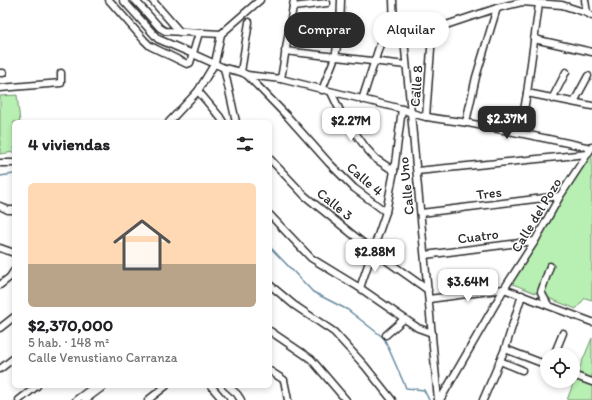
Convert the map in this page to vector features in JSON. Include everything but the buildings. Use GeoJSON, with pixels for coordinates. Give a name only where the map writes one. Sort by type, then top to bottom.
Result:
{"type":"FeatureCollection","features":[{"type":"Feature","properties":{"kind":"street"},"geometry":{"type":"LineString","coordinates":[[109,0],[150,46],[187,64],[190,63],[200,33]]}},
{"type":"Feature","properties":{"kind":"street"},"geometry":{"type":"LineString","coordinates":[[123,0],[158,39],[224,68],[247,75],[281,79],[402,109],[411,114],[466,122],[592,147]]}},
{"type":"Feature","properties":{"kind":"street"},"geometry":{"type":"LineString","coordinates":[[135,0],[160,28],[165,31],[221,34]]}},
{"type":"Feature","properties":{"kind":"street"},"geometry":{"type":"LineString","coordinates":[[152,0],[180,32]]}},
{"type":"Feature","properties":{"kind":"street"},"geometry":{"type":"LineString","coordinates":[[171,120],[198,91],[215,63],[221,34],[260,0]]}},
{"type":"Feature","properties":{"kind":"street"},"geometry":{"type":"LineString","coordinates":[[322,90],[335,57],[340,31],[341,0]]}},
{"type":"Feature","properties":{"kind":"street"},"geometry":{"type":"LineString","coordinates":[[393,0],[393,12]]}},
{"type":"Feature","properties":{"kind":"street"},"geometry":{"type":"LineString","coordinates":[[585,0],[589,14]]}},
{"type":"Feature","properties":{"kind":"street","name":"Calle 8"},"geometry":{"type":"LineString","coordinates":[[426,117],[432,35],[434,29],[497,8],[522,2],[562,5],[589,14]]}},
{"type":"Feature","properties":{"kind":"street"},"geometry":{"type":"LineString","coordinates":[[281,79],[294,3],[327,3]]}},
{"type":"Feature","properties":{"kind":"street"},"geometry":{"type":"LineString","coordinates":[[520,133],[540,4]]}},
{"type":"Feature","properties":{"kind":"street"},"geometry":{"type":"LineString","coordinates":[[466,122],[476,77],[497,8]]}},
{"type":"Feature","properties":{"kind":"street"},"geometry":{"type":"LineString","coordinates":[[241,72],[248,22]]}},
{"type":"Feature","properties":{"kind":"street"},"geometry":{"type":"LineString","coordinates":[[534,39],[592,52]]}},
{"type":"Feature","properties":{"kind":"street"},"geometry":{"type":"LineString","coordinates":[[362,100],[378,48]]}},
{"type":"Feature","properties":{"kind":"street","name":"Calle Uno"},"geometry":{"type":"LineString","coordinates":[[405,48],[439,400]]}},
{"type":"Feature","properties":{"kind":"street"},"geometry":{"type":"LineString","coordinates":[[285,51],[406,65]]}},
{"type":"Feature","properties":{"kind":"street"},"geometry":{"type":"LineString","coordinates":[[224,68],[236,120]]}},
{"type":"Feature","properties":{"kind":"street"},"geometry":{"type":"LineString","coordinates":[[552,98],[566,72]]}},
{"type":"Feature","properties":{"kind":"street"},"geometry":{"type":"LineString","coordinates":[[0,88],[61,82],[61,73]]}},
{"type":"Feature","properties":{"kind":"street","name":"Calle 4"},"geometry":{"type":"LineString","coordinates":[[247,75],[354,188],[386,212]]}},
{"type":"Feature","properties":{"kind":"street"},"geometry":{"type":"LineString","coordinates":[[574,102],[588,76]]}},
{"type":"Feature","properties":{"kind":"street"},"geometry":{"type":"LineString","coordinates":[[198,91],[222,120]]}},
{"type":"Feature","properties":{"kind":"street"},"geometry":{"type":"LineString","coordinates":[[331,92],[341,113],[366,148],[376,159],[394,171]]}},
{"type":"Feature","properties":{"kind":"street"},"geometry":{"type":"LineString","coordinates":[[527,93],[592,106]]}},
{"type":"Feature","properties":{"kind":"street"},"geometry":{"type":"LineString","coordinates":[[360,288],[386,212],[394,171],[402,109]]}},
{"type":"Feature","properties":{"kind":"street","name":"Calle del Pozo"},"geometry":{"type":"LineString","coordinates":[[439,400],[504,289],[535,241],[560,196],[592,147]]}},
{"type":"Feature","properties":{"kind":"street"},"geometry":{"type":"LineString","coordinates":[[417,171],[587,154]]}},
{"type":"Feature","properties":{"kind":"street","name":"Calle 3"},"geometry":{"type":"LineString","coordinates":[[272,161],[305,196],[373,251],[428,290]]}},
{"type":"Feature","properties":{"kind":"street"},"geometry":{"type":"LineString","coordinates":[[0,163],[12,162]]}},
{"type":"Feature","properties":{"kind":"street","name":"Tres"},"geometry":{"type":"LineString","coordinates":[[421,213],[560,196]]}},
{"type":"Feature","properties":{"kind":"street"},"geometry":{"type":"LineString","coordinates":[[0,206],[8,210],[12,210]]}},
{"type":"Feature","properties":{"kind":"street"},"geometry":{"type":"LineString","coordinates":[[272,217],[311,258],[360,288],[418,328],[432,333]]}},
{"type":"Feature","properties":{"kind":"street","name":"Cuatro"},"geometry":{"type":"LineString","coordinates":[[424,256],[535,241]]}},
{"type":"Feature","properties":{"kind":"street"},"geometry":{"type":"LineString","coordinates":[[0,248],[12,252]]}},
{"type":"Feature","properties":{"kind":"street"},"geometry":{"type":"LineString","coordinates":[[548,305],[541,292],[550,266]]}},
{"type":"Feature","properties":{"kind":"street"},"geometry":{"type":"LineString","coordinates":[[0,285],[12,274]]}},
{"type":"Feature","properties":{"kind":"street"},"geometry":{"type":"LineString","coordinates":[[272,288],[294,305],[334,332],[365,366],[392,400]]}},
{"type":"Feature","properties":{"kind":"street"},"geometry":{"type":"LineString","coordinates":[[429,299],[504,289],[592,322]]}},
{"type":"Feature","properties":{"kind":"street"},"geometry":{"type":"LineString","coordinates":[[483,400],[505,349],[522,295]]}},
{"type":"Feature","properties":{"kind":"street"},"geometry":{"type":"LineString","coordinates":[[386,335],[404,318]]}},
{"type":"Feature","properties":{"kind":"street"},"geometry":{"type":"LineString","coordinates":[[0,328],[12,319]]}},
{"type":"Feature","properties":{"kind":"street"},"geometry":{"type":"LineString","coordinates":[[272,332],[312,359],[346,400]]}},
{"type":"Feature","properties":{"kind":"street"},"geometry":{"type":"LineString","coordinates":[[557,348],[562,333]]}},
{"type":"Feature","properties":{"kind":"street"},"geometry":{"type":"LineString","coordinates":[[505,349],[540,362]]}},
{"type":"Feature","properties":{"kind":"street"},"geometry":{"type":"LineString","coordinates":[[0,368],[12,359]]}},
{"type":"Feature","properties":{"kind":"street"},"geometry":{"type":"LineString","coordinates":[[500,361],[522,370]]}},
{"type":"Feature","properties":{"kind":"street"},"geometry":{"type":"LineString","coordinates":[[272,371],[284,380],[288,400]]}},
{"type":"Feature","properties":{"kind":"street"},"geometry":{"type":"LineString","coordinates":[[580,378],[592,382]]}},
{"type":"Feature","properties":{"kind":"street"},"geometry":{"type":"LineString","coordinates":[[19,400],[34,388]]}},
{"type":"Feature","properties":{"kind":"street"},"geometry":{"type":"LineString","coordinates":[[76,400],[92,388]]}},
{"type":"Feature","properties":{"kind":"street"},"geometry":{"type":"LineString","coordinates":[[86,400],[101,388]]}},
{"type":"Feature","properties":{"kind":"street"},"geometry":{"type":"LineString","coordinates":[[148,400],[163,388]]}},
{"type":"Feature","properties":{"kind":"street"},"geometry":{"type":"LineString","coordinates":[[212,388],[219,399]]}},
{"type":"Feature","properties":{"kind":"street"},"geometry":{"type":"LineString","coordinates":[[230,388],[241,400]]}},
{"type":"Feature","properties":{"kind":"green space"},"geometry":{"type":"Polygon","coordinates":[[[17,95],[20,120],[12,120],[12,152],[0,154],[0,96],[17,95]]]}},
{"type":"Feature","properties":{"kind":"green space"},"geometry":{"type":"Polygon","coordinates":[[[592,150],[592,300],[585,298],[576,309],[510,283],[592,150]]]}},
{"type":"Feature","properties":{"kind":"green space"},"geometry":{"type":"Polygon","coordinates":[[[592,338],[592,400],[567,400],[572,388],[580,388],[580,366],[592,338]]]}},
{"type":"Feature","properties":{"kind":"waterway"},"geometry":{"type":"LineString","coordinates":[[0,176],[12,174]]}},
{"type":"Feature","properties":{"kind":"waterway"},"geometry":{"type":"LineString","coordinates":[[272,249],[313,292],[348,310],[384,338],[406,388],[424,390],[429,400]]}}]}
